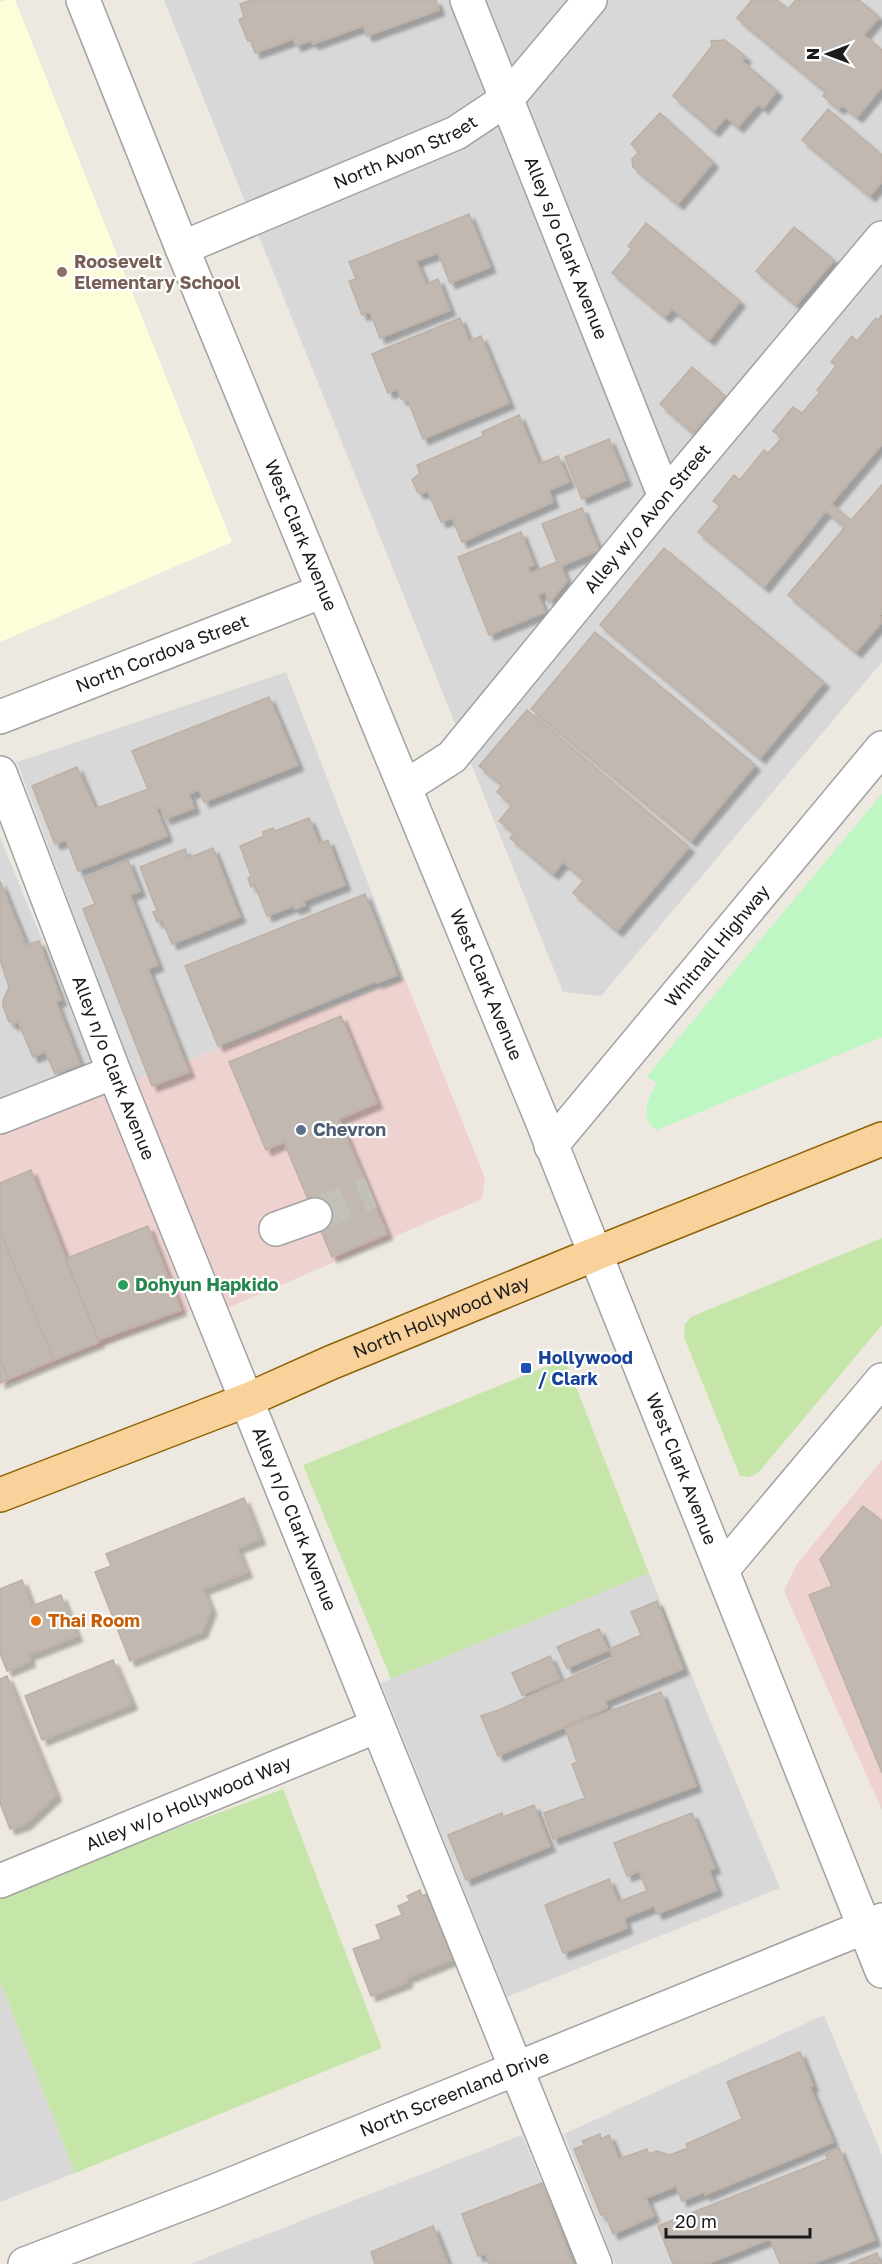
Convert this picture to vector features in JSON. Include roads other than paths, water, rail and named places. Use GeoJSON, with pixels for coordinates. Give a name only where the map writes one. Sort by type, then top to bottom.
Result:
{"type":"FeatureCollection","features":[{"type":"Feature","properties":{"kind":"main road","name":"North Hollywood Way"},"geometry":{"type":"LineString","coordinates":[[0,1495],[247,1400],[330,1363],[595,1254],[882,1139]]}},
{"type":"Feature","properties":{"kind":"street","name":"West Clark Avenue"},"geometry":{"type":"LineString","coordinates":[[83,0],[722,1570],[873,1923],[882,1971]]}},
{"type":"Feature","properties":{"kind":"street","name":"Alley s/o Clark Avenue"},"geometry":{"type":"LineString","coordinates":[[467,0],[664,497]]}},
{"type":"Feature","properties":{"kind":"street","name":"North Avon Street"},"geometry":{"type":"LineString","coordinates":[[182,248],[456,133],[507,99],[590,0]]}},
{"type":"Feature","properties":{"kind":"street","name":"Alley w/o Avon Street"},"geometry":{"type":"LineString","coordinates":[[405,787],[452,757],[664,497],[882,238]]}},
{"type":"Feature","properties":{"kind":"street","name":"North Cordova Street"},"geometry":{"type":"LineString","coordinates":[[0,717],[323,591]]}},
{"type":"Feature","properties":{"kind":"street","name":"Whitnall Highway"},"geometry":{"type":"LineString","coordinates":[[551,1146],[882,748]]}},
{"type":"Feature","properties":{"kind":"street","name":"Alley n/o Clark Avenue"},"geometry":{"type":"LineString","coordinates":[[0,773],[114,1072],[595,2264]]}},
{"type":"Feature","properties":{"kind":"street"},"geometry":{"type":"LineString","coordinates":[[0,1117],[114,1072]]}},
{"type":"Feature","properties":{"kind":"street"},"geometry":{"type":"LineString","coordinates":[[276,1229],[315,1215]]}},
{"type":"Feature","properties":{"kind":"street"},"geometry":{"type":"LineString","coordinates":[[722,1570],[882,1380]]}},
{"type":"Feature","properties":{"kind":"street","name":"Alley w/o Hollywood Way"},"geometry":{"type":"LineString","coordinates":[[0,1881],[377,1726]]}},
{"type":"Feature","properties":{"kind":"street","name":"North Screenland Drive"},"geometry":{"type":"LineString","coordinates":[[25,2264],[215,2191],[873,1923]]}},
{"type":"Feature","properties":{"kind":"tunnel"},"geometry":{"type":"LineString","coordinates":[[315,1215],[371,1192]]}},
{"type":"Feature","properties":{"kind":"place","name":"Roosevelt Elementary School"},"geometry":{"type":"Point","coordinates":[62,272]}},
{"type":"Feature","properties":{"kind":"place","name":"Chevron"},"geometry":{"type":"Point","coordinates":[301,1130]}},
{"type":"Feature","properties":{"kind":"place","name":"Dohyun Hapkido"},"geometry":{"type":"Point","coordinates":[123,1285]}},
{"type":"Feature","properties":{"kind":"place","name":"Hollywood / Clark"},"geometry":{"type":"Point","coordinates":[526,1368]}},
{"type":"Feature","properties":{"kind":"place","name":"Thai Room"},"geometry":{"type":"Point","coordinates":[36,1621]}}]}
